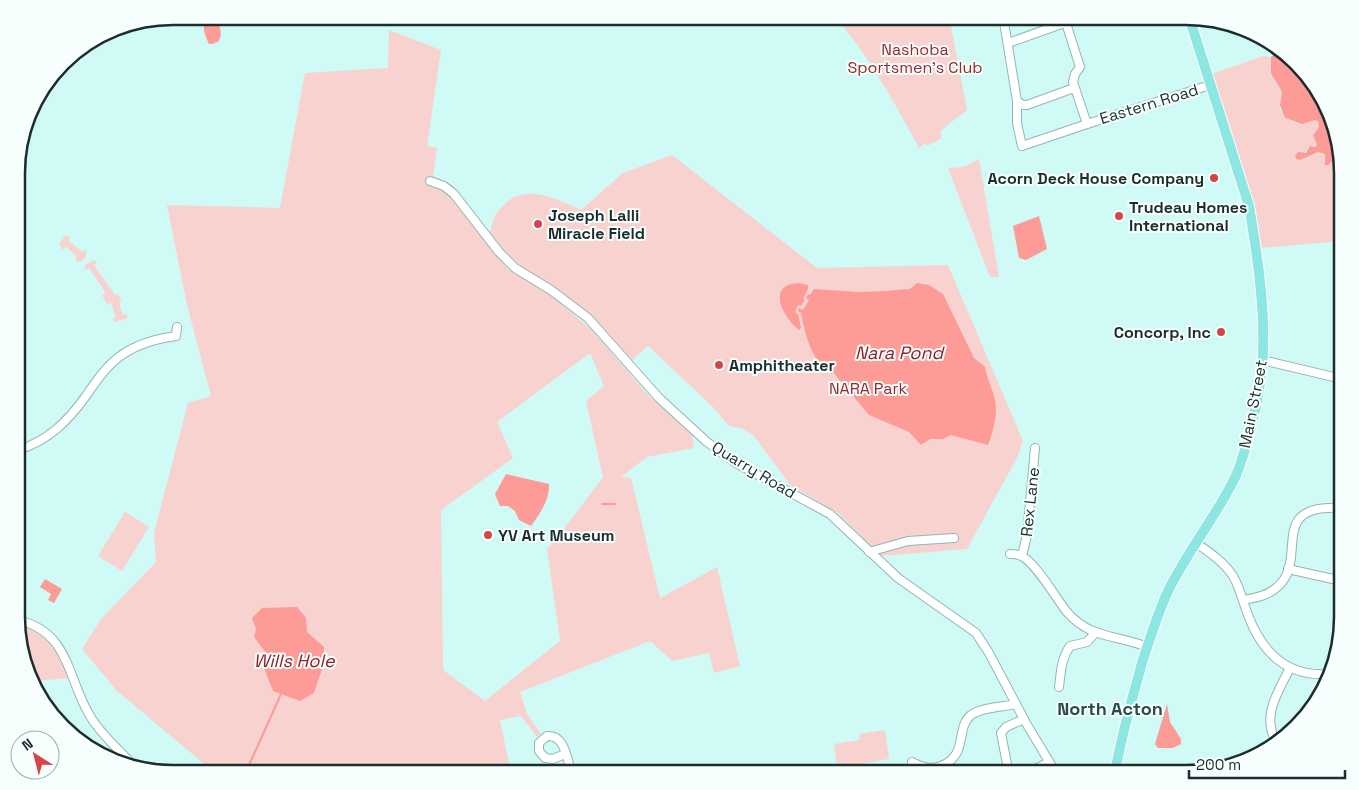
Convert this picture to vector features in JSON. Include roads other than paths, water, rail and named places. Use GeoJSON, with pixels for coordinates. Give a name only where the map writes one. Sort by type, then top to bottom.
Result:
{"type":"FeatureCollection","features":[{"type":"Feature","properties":{"kind":"main road","name":"Main Street"},"geometry":{"type":"LineString","coordinates":[[1116,765],[1132,695],[1147,647],[1169,590],[1227,495],[1240,467],[1258,394],[1262,360],[1262,306],[1249,206],[1192,25]]}},
{"type":"Feature","properties":{"kind":"street"},"geometry":{"type":"LineString","coordinates":[[1005,25],[1017,101],[1027,105],[1074,88]]}},
{"type":"Feature","properties":{"kind":"street"},"geometry":{"type":"LineString","coordinates":[[1008,43],[1060,25]]}},
{"type":"Feature","properties":{"kind":"street"},"geometry":{"type":"LineString","coordinates":[[1067,25],[1080,67],[1074,74],[1074,88],[1087,124]]}},
{"type":"Feature","properties":{"kind":"street","name":"Eastern Road"},"geometry":{"type":"LineString","coordinates":[[1017,101],[1017,122],[1022,146],[1210,86]]}},
{"type":"Feature","properties":{"kind":"street","name":"Quarry Road"},"geometry":{"type":"LineString","coordinates":[[430,181],[444,186],[454,194],[499,252],[515,268],[551,290],[588,318],[653,391],[708,442],[736,463],[830,514],[898,578],[976,633],[993,659],[1051,765]]}},
{"type":"Feature","properties":{"kind":"street"},"geometry":{"type":"LineString","coordinates":[[25,447],[44,438],[61,426],[76,410],[104,371],[118,358],[134,348],[165,337],[176,336],[177,327]]}},
{"type":"Feature","properties":{"kind":"street"},"geometry":{"type":"LineString","coordinates":[[1262,360],[1334,377]]}},
{"type":"Feature","properties":{"kind":"street","name":"Rex Lane"},"geometry":{"type":"LineString","coordinates":[[1022,556],[1027,536],[1035,448]]}},
{"type":"Feature","properties":{"kind":"street"},"geometry":{"type":"LineString","coordinates":[[1243,600],[1265,594],[1276,588],[1285,578],[1293,533],[1298,521],[1314,509],[1334,507]]}},
{"type":"Feature","properties":{"kind":"street"},"geometry":{"type":"LineString","coordinates":[[869,552],[908,541],[954,538]]}},
{"type":"Feature","properties":{"kind":"street"},"geometry":{"type":"LineString","coordinates":[[1196,543],[1224,565],[1232,574],[1257,636],[1275,659],[1298,671],[1323,674]]}},
{"type":"Feature","properties":{"kind":"street"},"geometry":{"type":"LineString","coordinates":[[1010,554],[1022,556],[1035,569],[1068,614],[1085,627],[1107,637],[1135,642],[1147,647]]}},
{"type":"Feature","properties":{"kind":"street"},"geometry":{"type":"LineString","coordinates":[[1288,569],[1334,578]]}},
{"type":"Feature","properties":{"kind":"street"},"geometry":{"type":"LineString","coordinates":[[25,623],[39,628],[58,646],[90,717],[126,757]]}},
{"type":"Feature","properties":{"kind":"street"},"geometry":{"type":"LineString","coordinates":[[1059,687],[1062,661],[1070,646],[1087,642],[1096,632]]}},
{"type":"Feature","properties":{"kind":"street"},"geometry":{"type":"LineString","coordinates":[[1274,735],[1270,718],[1272,706],[1290,668]]}},
{"type":"Feature","properties":{"kind":"street"},"geometry":{"type":"LineString","coordinates":[[944,765],[954,757],[960,748],[966,721],[970,716],[987,709],[1016,704]]}},
{"type":"Feature","properties":{"kind":"street"},"geometry":{"type":"LineString","coordinates":[[1007,765],[1001,733],[1006,727],[1024,719]]}},
{"type":"Feature","properties":{"kind":"street"},"geometry":{"type":"LineString","coordinates":[[565,754],[569,765]]}},
{"type":"Feature","properties":{"kind":"street"},"geometry":{"type":"LineString","coordinates":[[912,762],[918,765]]}},
{"type":"Feature","properties":{"kind":"street"},"geometry":{"type":"LineString","coordinates":[[1044,765],[1049,762]]}},
{"type":"Feature","properties":{"kind":"water"},"geometry":{"type":"Polygon","coordinates":[[[219,25],[221,34],[219,41],[209,44],[204,26],[219,25]]]}},
{"type":"Feature","properties":{"kind":"water"},"geometry":{"type":"Polygon","coordinates":[[[1274,54],[1291,68],[1314,99],[1323,116],[1334,160],[1328,165],[1325,165],[1325,154],[1318,152],[1300,160],[1296,159],[1295,156],[1298,152],[1306,153],[1310,146],[1315,147],[1317,145],[1313,135],[1318,129],[1319,123],[1316,120],[1302,124],[1285,118],[1280,105],[1282,92],[1271,73],[1271,57],[1274,54]]]}},
{"type":"Feature","properties":{"kind":"water"},"geometry":{"type":"Polygon","coordinates":[[[1039,216],[1047,249],[1026,260],[1019,258],[1013,226],[1039,216]]]}},
{"type":"Feature","properties":{"kind":"water"},"geometry":{"type":"Polygon","coordinates":[[[798,283],[808,285],[803,299],[805,300],[801,306],[798,305],[795,312],[798,314],[801,328],[799,330],[783,310],[780,302],[782,289],[788,285],[798,283]]]}},
{"type":"Feature","properties":{"kind":"water","name":"Nara Pond"},"geometry":{"type":"Polygon","coordinates":[[[917,283],[929,285],[943,294],[974,358],[985,367],[995,398],[996,409],[994,427],[988,445],[951,435],[943,439],[930,439],[921,445],[909,432],[869,415],[832,371],[819,361],[810,346],[801,313],[798,311],[799,308],[803,310],[809,300],[806,298],[808,294],[810,295],[814,289],[858,292],[884,291],[910,289],[917,283]]]}},
{"type":"Feature","properties":{"kind":"water"},"geometry":{"type":"Polygon","coordinates":[[[506,474],[549,484],[546,501],[531,526],[519,520],[515,511],[508,506],[500,506],[495,494],[506,474]]]}},
{"type":"Feature","properties":{"kind":"water"},"geometry":{"type":"Polygon","coordinates":[[[45,579],[62,589],[54,603],[48,600],[51,594],[40,587],[45,579]]]}},
{"type":"Feature","properties":{"kind":"water","name":"Wills Hole"},"geometry":{"type":"Polygon","coordinates":[[[297,607],[306,618],[307,632],[324,647],[323,666],[314,693],[300,701],[273,691],[264,668],[266,653],[254,637],[256,629],[252,618],[262,608],[297,607]]]}},
{"type":"Feature","properties":{"kind":"water"},"geometry":{"type":"Polygon","coordinates":[[[1167,704],[1170,722],[1181,739],[1181,744],[1173,748],[1158,748],[1155,744],[1167,704]]]}},
{"type":"Feature","properties":{"kind":"waterway"},"geometry":{"type":"LineString","coordinates":[[602,504],[615,504]]}},
{"type":"Feature","properties":{"kind":"waterway"},"geometry":{"type":"LineString","coordinates":[[249,765],[281,694]]}},
{"type":"Feature","properties":{"kind":"place","name":"Acorn Deck House Company"},"geometry":{"type":"Point","coordinates":[1214,178]}},
{"type":"Feature","properties":{"kind":"place","name":"Trudeau Homes International"},"geometry":{"type":"Point","coordinates":[1119,216]}},
{"type":"Feature","properties":{"kind":"place","name":"Joseph Lalli Miracle Field"},"geometry":{"type":"Point","coordinates":[538,224]}},
{"type":"Feature","properties":{"kind":"place","name":"Concorp, Inc"},"geometry":{"type":"Point","coordinates":[1221,332]}},
{"type":"Feature","properties":{"kind":"place","name":"Amphitheater"},"geometry":{"type":"Point","coordinates":[719,365]}},
{"type":"Feature","properties":{"kind":"place","name":"YV Art Museum"},"geometry":{"type":"Point","coordinates":[488,535]}},
{"type":"Feature","properties":{"kind":"district","name":"North Acton"},"geometry":{"type":"Point","coordinates":[1110,708]}},
{"type":"Feature","properties":{"kind":"park label","name":"Nashoba Sportsmen's Club"},"geometry":{"type":"Point","coordinates":[915,58]}},
{"type":"Feature","properties":{"kind":"park label","name":"NARA Park"},"geometry":{"type":"Point","coordinates":[868,388]}}]}
